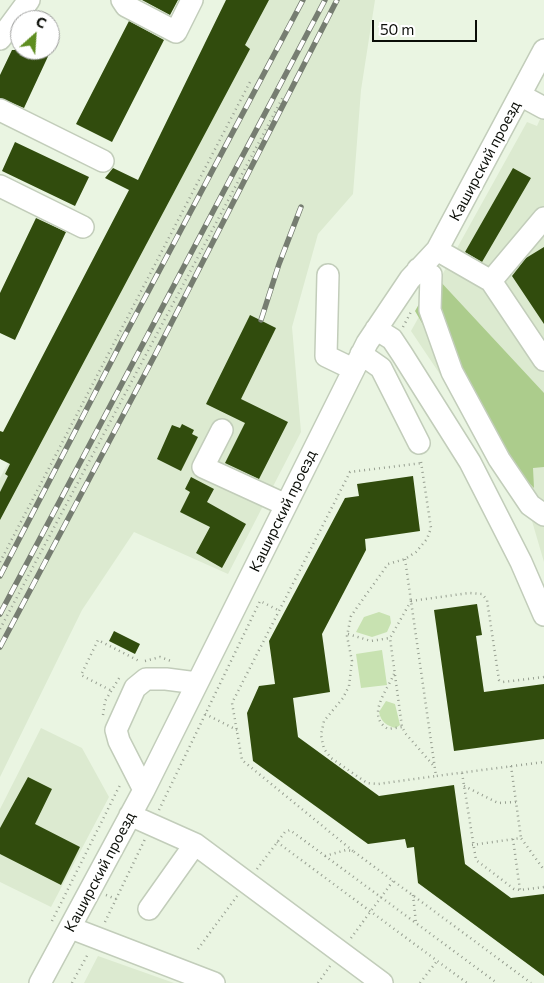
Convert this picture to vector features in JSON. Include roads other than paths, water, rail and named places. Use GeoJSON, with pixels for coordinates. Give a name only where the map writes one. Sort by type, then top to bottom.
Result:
{"type":"FeatureCollection","features":[{"type":"Feature","properties":{"kind":"street"},"geometry":{"type":"LineString","coordinates":[[0,39],[29,0]]}},
{"type":"Feature","properties":{"kind":"street"},"geometry":{"type":"LineString","coordinates":[[122,0],[126,6],[176,32],[192,0]]}},
{"type":"Feature","properties":{"kind":"street","name":"Каширский проезд"},"geometry":{"type":"LineString","coordinates":[[40,983],[144,790],[357,362],[376,329],[418,269],[437,250],[544,50]]}},
{"type":"Feature","properties":{"kind":"street"},"geometry":{"type":"LineString","coordinates":[[520,95],[544,108]]}},
{"type":"Feature","properties":{"kind":"street"},"geometry":{"type":"LineString","coordinates":[[0,110],[103,161]]}},
{"type":"Feature","properties":{"kind":"street"},"geometry":{"type":"LineString","coordinates":[[0,186],[84,227]]}},
{"type":"Feature","properties":{"kind":"street"},"geometry":{"type":"LineString","coordinates":[[491,282],[544,218]]}},
{"type":"Feature","properties":{"kind":"street"},"geometry":{"type":"LineString","coordinates":[[437,250],[491,282],[544,360]]}},
{"type":"Feature","properties":{"kind":"street"},"geometry":{"type":"LineString","coordinates":[[418,269],[430,275],[430,310],[452,372],[499,458],[530,505],[544,515]]}},
{"type":"Feature","properties":{"kind":"street"},"geometry":{"type":"LineString","coordinates":[[328,275],[326,356],[381,368],[420,453]]}},
{"type":"Feature","properties":{"kind":"street"},"geometry":{"type":"LineString","coordinates":[[376,329],[392,340],[402,354],[470,462],[521,562],[544,615]]}},
{"type":"Feature","properties":{"kind":"street"},"geometry":{"type":"LineString","coordinates":[[222,430],[203,467],[286,505]]}},
{"type":"Feature","properties":{"kind":"street"},"geometry":{"type":"LineString","coordinates":[[144,790],[119,741],[116,730],[135,688],[146,679],[166,679],[197,683]]}},
{"type":"Feature","properties":{"kind":"street"},"geometry":{"type":"LineString","coordinates":[[130,815],[195,844],[382,983]]}},
{"type":"Feature","properties":{"kind":"street"},"geometry":{"type":"LineString","coordinates":[[149,909],[195,844]]}},
{"type":"Feature","properties":{"kind":"street"},"geometry":{"type":"LineString","coordinates":[[71,928],[214,983]]}},
{"type":"Feature","properties":{"kind":"railway"},"geometry":{"type":"LineString","coordinates":[[0,576],[303,0]]}},
{"type":"Feature","properties":{"kind":"railway"},"geometry":{"type":"LineString","coordinates":[[0,614],[325,0]]}},
{"type":"Feature","properties":{"kind":"railway"},"geometry":{"type":"LineString","coordinates":[[0,647],[155,355],[337,0]]}},
{"type":"Feature","properties":{"kind":"railway"},"geometry":{"type":"LineString","coordinates":[[261,320],[279,264],[301,207]]}}]}
